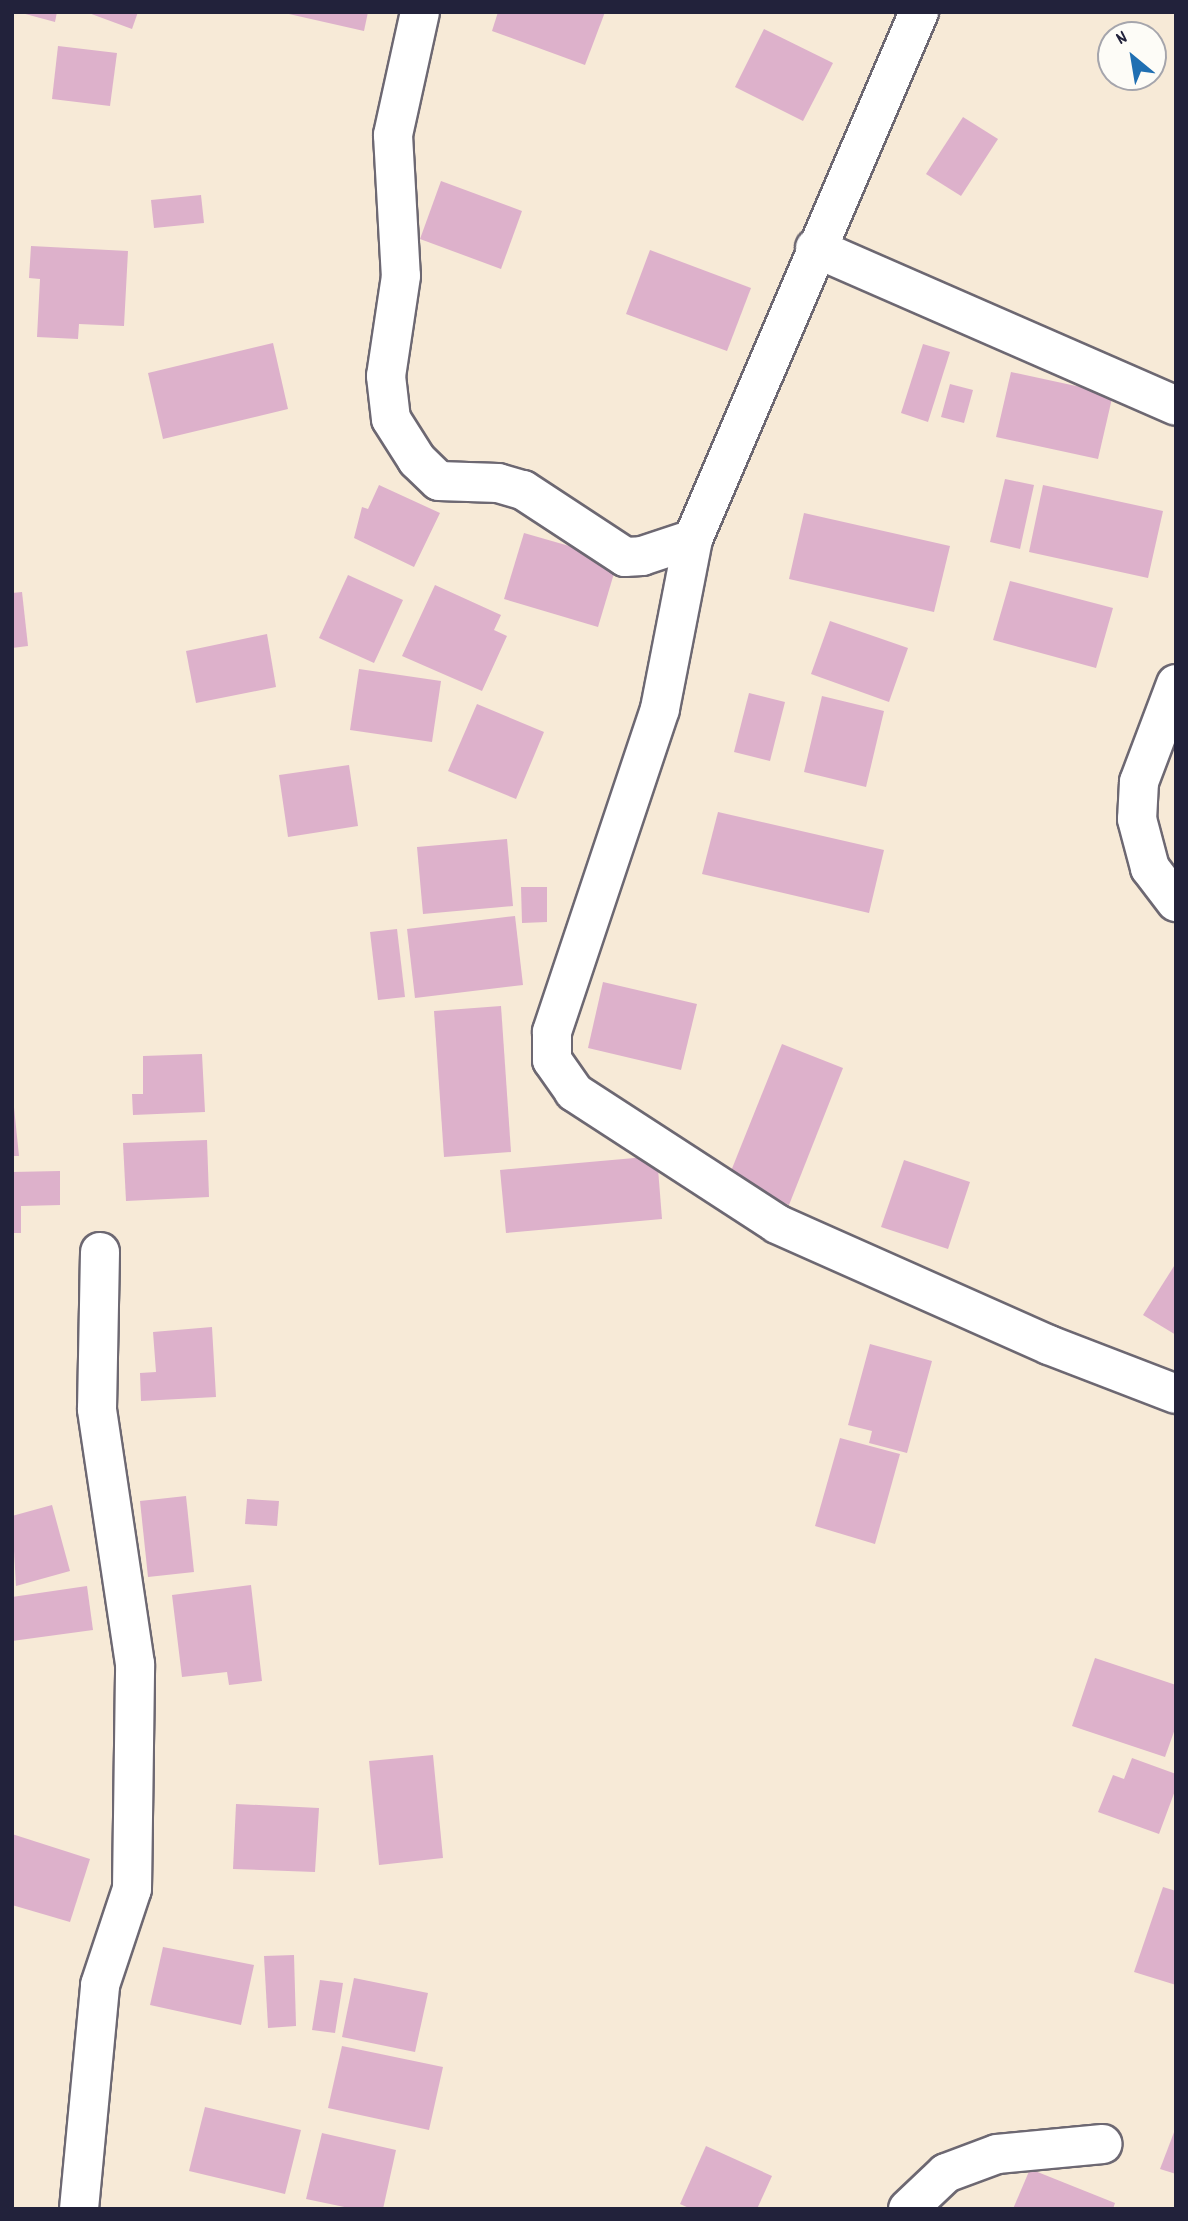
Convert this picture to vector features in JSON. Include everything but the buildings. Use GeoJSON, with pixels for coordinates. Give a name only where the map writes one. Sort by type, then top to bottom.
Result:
{"type":"FeatureCollection","features":[{"type":"Feature","properties":{"kind":"street"},"geometry":{"type":"LineString","coordinates":[[420,12],[393,135],[401,275],[386,376],[391,419],[417,460],[439,481],[498,483],[523,490],[625,557],[642,556],[694,539]]}},
{"type":"Feature","properties":{"kind":"street"},"geometry":{"type":"LineString","coordinates":[[919,12],[694,539],[660,709],[552,1032],[552,1060],[574,1092],[778,1224],[1049,1345],[1176,1394]]}},
{"type":"Feature","properties":{"kind":"street"},"geometry":{"type":"LineString","coordinates":[[816,248],[1176,406]]}},
{"type":"Feature","properties":{"kind":"street"},"geometry":{"type":"LineString","coordinates":[[1176,684],[1139,782],[1137,819],[1150,868],[1176,902]]}},
{"type":"Feature","properties":{"kind":"street"},"geometry":{"type":"LineString","coordinates":[[79,2209],[100,1984],[132,1889],[135,1664],[97,1409],[100,1252]]}},
{"type":"Feature","properties":{"kind":"street"},"geometry":{"type":"LineString","coordinates":[[908,2209],[946,2173],[998,2154],[1103,2144]]}}]}
